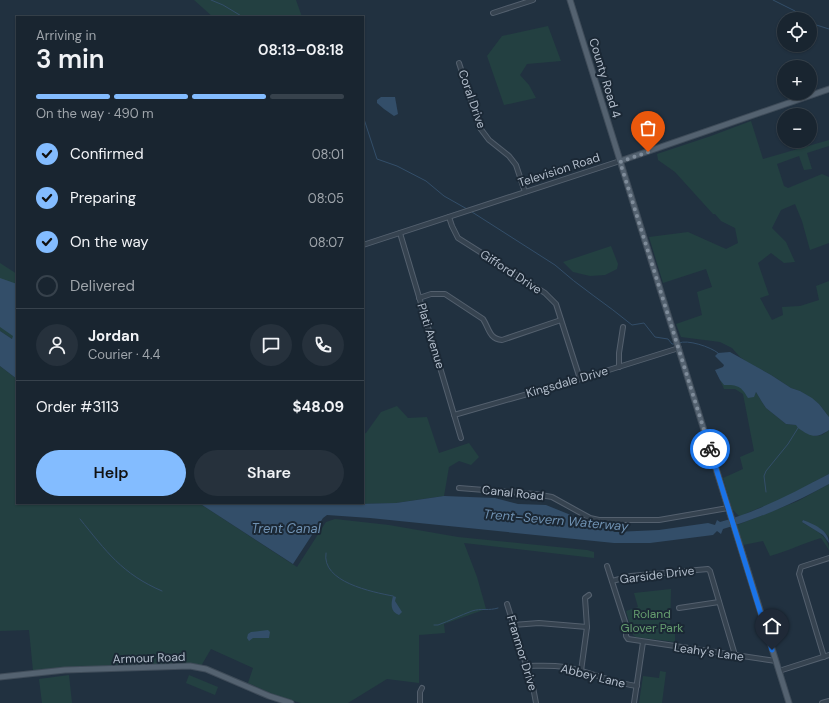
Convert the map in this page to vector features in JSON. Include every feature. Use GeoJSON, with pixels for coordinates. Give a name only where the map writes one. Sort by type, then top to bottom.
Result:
{"type":"FeatureCollection","features":[{"type":"Feature","properties":{"kind":"main road","name":"County Road 4"},"geometry":{"type":"LineString","coordinates":[[570,0],[789,703]]}},
{"type":"Feature","properties":{"kind":"main road","name":"Television Road"},"geometry":{"type":"LineString","coordinates":[[620,162],[829,89]]}},
{"type":"Feature","properties":{"kind":"main road","name":"Armour Road"},"geometry":{"type":"LineString","coordinates":[[0,677],[65,670],[190,666],[206,669],[269,696],[291,703]]}},
{"type":"Feature","properties":{"kind":"street"},"geometry":{"type":"LineString","coordinates":[[493,13],[533,0]]}},
{"type":"Feature","properties":{"kind":"street","name":"Coral Drive"},"geometry":{"type":"LineString","coordinates":[[459,63],[480,128],[489,140],[509,156],[516,165],[525,192]]}},
{"type":"Feature","properties":{"kind":"street","name":"Television Road"},"geometry":{"type":"LineString","coordinates":[[364,245],[620,162]]}},
{"type":"Feature","properties":{"kind":"street","name":"Gifford Drive"},"geometry":{"type":"LineString","coordinates":[[449,217],[458,238],[546,293],[556,304],[580,379]]}},
{"type":"Feature","properties":{"kind":"street","name":"Plati Avenue"},"geometry":{"type":"LineString","coordinates":[[400,233],[461,438]]}},
{"type":"Feature","properties":{"kind":"street"},"geometry":{"type":"LineString","coordinates":[[419,298],[431,294],[445,294],[482,319],[492,335],[496,339],[502,340],[561,320]]}},
{"type":"Feature","properties":{"kind":"street"},"geometry":{"type":"LineString","coordinates":[[619,367],[619,353],[623,327]]}},
{"type":"Feature","properties":{"kind":"street","name":"Kingsdale Drive"},"geometry":{"type":"LineString","coordinates":[[454,415],[580,379],[679,348]]}},
{"type":"Feature","properties":{"kind":"street","name":"Canal Road"},"geometry":{"type":"LineString","coordinates":[[459,488],[552,496],[590,518],[599,520],[659,520],[728,508]]}},
{"type":"Feature","properties":{"kind":"street"},"geometry":{"type":"LineString","coordinates":[[824,657],[799,574],[801,567],[829,558]]}},
{"type":"Feature","properties":{"kind":"street"},"geometry":{"type":"LineString","coordinates":[[607,566],[612,581]]}},
{"type":"Feature","properties":{"kind":"street","name":"Garside Drive"},"geometry":{"type":"LineString","coordinates":[[612,581],[628,576],[708,569],[710,571],[735,656]]}},
{"type":"Feature","properties":{"kind":"street","name":"Leahy's Lane"},"geometry":{"type":"LineString","coordinates":[[612,581],[626,625],[626,636],[630,640],[776,661]]}},
{"type":"Feature","properties":{"kind":"street"},"geometry":{"type":"LineString","coordinates":[[581,671],[587,627],[585,598],[589,595]]}},
{"type":"Feature","properties":{"kind":"street"},"geometry":{"type":"LineString","coordinates":[[680,608],[719,602]]}},
{"type":"Feature","properties":{"kind":"street","name":"Franmor Drive"},"geometry":{"type":"LineString","coordinates":[[507,604],[533,687],[536,703]]}},
{"type":"Feature","properties":{"kind":"street"},"geometry":{"type":"LineString","coordinates":[[513,625],[539,623],[587,627]]}},
{"type":"Feature","properties":{"kind":"street"},"geometry":{"type":"LineString","coordinates":[[634,703],[643,642]]}},
{"type":"Feature","properties":{"kind":"street"},"geometry":{"type":"LineString","coordinates":[[779,671],[829,655]]}},
{"type":"Feature","properties":{"kind":"street","name":"Abbey Lane"},"geometry":{"type":"LineString","coordinates":[[526,666],[564,667],[623,684],[637,686]]}},
{"type":"Feature","properties":{"kind":"street"},"geometry":{"type":"LineString","coordinates":[[420,703],[420,692],[422,688]]}},
{"type":"Feature","properties":{"kind":"street"},"geometry":{"type":"LineString","coordinates":[[822,703],[829,701]]}},
{"type":"Feature","properties":{"kind":"green space"},"geometry":{"type":"Polygon","coordinates":[[[194,0],[296,0],[302,16],[212,16],[194,0]]]}},
{"type":"Feature","properties":{"kind":"green space"},"geometry":{"type":"Polygon","coordinates":[[[548,26],[561,61],[527,64],[520,75],[529,85],[536,98],[504,105],[487,56],[502,36],[548,26]]]}},
{"type":"Feature","properties":{"kind":"green space"},"geometry":{"type":"Polygon","coordinates":[[[751,121],[763,159],[801,148],[817,148],[817,143],[829,140],[829,146],[807,153],[812,169],[804,170],[799,156],[777,164],[784,186],[788,188],[822,174],[829,177],[829,243],[810,250],[802,221],[795,204],[781,210],[772,228],[786,242],[795,262],[784,263],[771,253],[758,263],[769,295],[760,298],[772,320],[783,315],[782,307],[800,306],[819,300],[816,286],[829,281],[829,417],[819,404],[800,391],[791,388],[747,362],[732,348],[720,342],[681,337],[676,324],[702,315],[697,292],[712,287],[706,269],[663,283],[649,237],[688,232],[726,249],[738,243],[735,228],[721,221],[715,214],[713,214],[675,172],[658,160],[657,154],[751,121]]]}},
{"type":"Feature","properties":{"kind":"green space"},"geometry":{"type":"Polygon","coordinates":[[[611,246],[618,264],[617,269],[605,275],[590,276],[573,272],[563,262],[611,246]]]}},
{"type":"Feature","properties":{"kind":"green space"},"geometry":{"type":"Polygon","coordinates":[[[0,263],[16,273],[16,341],[0,331],[0,263]]]}},
{"type":"Feature","properties":{"kind":"green space"},"geometry":{"type":"Polygon","coordinates":[[[0,366],[16,378],[16,504],[201,504],[297,567],[326,522],[335,519],[389,525],[458,537],[587,550],[594,552],[594,558],[464,543],[477,577],[486,609],[444,624],[445,633],[419,635],[419,683],[387,679],[348,703],[301,703],[277,696],[248,683],[253,668],[211,649],[201,666],[70,667],[33,671],[29,630],[0,631],[0,366]]]}},
{"type":"Feature","properties":{"kind":"green space"},"geometry":{"type":"Polygon","coordinates":[[[720,380],[724,385],[737,385],[744,390],[755,394],[756,392],[766,408],[786,424],[797,425],[815,436],[822,435],[829,430],[829,474],[782,499],[740,517],[732,509],[723,478],[743,469],[740,457],[754,451],[743,394],[735,389],[724,389],[720,380]]]}},
{"type":"Feature","properties":{"kind":"green space"},"geometry":{"type":"Polygon","coordinates":[[[397,406],[408,418],[427,417],[439,453],[469,443],[479,457],[471,465],[459,461],[449,467],[444,496],[396,503],[364,504],[364,434],[381,412],[397,406]]]}},
{"type":"Feature","properties":{"kind":"green space"},"geometry":{"type":"Polygon","coordinates":[[[829,484],[829,537],[814,525],[803,520],[802,522],[816,530],[824,537],[829,550],[821,538],[770,556],[763,541],[743,545],[737,525],[798,501],[829,484]]]}},
{"type":"Feature","properties":{"kind":"green space","name":"Roland Glover Park"},"geometry":{"type":"Polygon","coordinates":[[[671,589],[670,630],[675,630],[675,642],[636,637],[633,635],[626,611],[638,607],[634,593],[671,589]]]}},
{"type":"Feature","properties":{"kind":"green space"},"geometry":{"type":"Polygon","coordinates":[[[660,671],[666,672],[662,703],[639,703],[643,676],[659,678],[660,671]]]}},
{"type":"Feature","properties":{"kind":"green space"},"geometry":{"type":"Polygon","coordinates":[[[69,675],[72,703],[42,703],[39,679],[69,675]]]}},
{"type":"Feature","properties":{"kind":"green space"},"geometry":{"type":"Polygon","coordinates":[[[189,675],[218,687],[215,695],[186,683],[189,675]]]}},
{"type":"Feature","properties":{"kind":"water"},"geometry":{"type":"Polygon","coordinates":[[[381,97],[395,97],[398,114],[394,116],[377,103],[377,100],[381,97]]]}},
{"type":"Feature","properties":{"kind":"water"},"geometry":{"type":"Polygon","coordinates":[[[0,278],[16,284],[16,378],[0,366],[0,331],[12,339],[13,336],[0,327],[0,278]]]}},
{"type":"Feature","properties":{"kind":"water"},"geometry":{"type":"Polygon","coordinates":[[[730,352],[791,388],[812,398],[819,404],[829,417],[829,430],[817,436],[810,435],[798,428],[796,425],[786,424],[766,408],[756,392],[754,397],[748,398],[739,387],[724,385],[715,370],[723,367],[724,365],[715,356],[718,353],[730,352]]]}},
{"type":"Feature","properties":{"kind":"water","name":"Trent Canal"},"geometry":{"type":"Polygon","coordinates":[[[829,474],[829,484],[777,510],[723,529],[721,534],[717,531],[713,535],[650,543],[614,543],[327,515],[323,518],[293,564],[201,504],[364,504],[396,503],[444,496],[495,498],[518,504],[546,505],[615,532],[659,530],[708,523],[715,525],[717,520],[720,522],[735,518],[789,495],[829,474]]]}},
{"type":"Feature","properties":{"kind":"water"},"geometry":{"type":"Polygon","coordinates":[[[803,520],[820,528],[826,534],[829,543],[823,535],[802,522],[803,520]]]}},
{"type":"Feature","properties":{"kind":"water"},"geometry":{"type":"Polygon","coordinates":[[[393,596],[396,597],[395,601],[402,612],[399,615],[393,610],[393,596]]]}},
{"type":"Feature","properties":{"kind":"water"},"geometry":{"type":"Polygon","coordinates":[[[268,630],[270,632],[269,638],[253,638],[249,641],[247,638],[248,634],[251,632],[268,630]]]}},
{"type":"Feature","properties":{"kind":"waterway"},"geometry":{"type":"LineString","coordinates":[[211,0],[241,16]]}},
{"type":"Feature","properties":{"kind":"waterway"},"geometry":{"type":"LineString","coordinates":[[773,0],[796,12]]}},
{"type":"Feature","properties":{"kind":"waterway"},"geometry":{"type":"LineString","coordinates":[[817,25],[829,29]]}},
{"type":"Feature","properties":{"kind":"waterway"},"geometry":{"type":"LineString","coordinates":[[364,119],[377,159],[397,166],[426,181],[444,196],[467,209]]}},
{"type":"Feature","properties":{"kind":"waterway"},"geometry":{"type":"LineString","coordinates":[[472,212],[555,265],[632,325],[644,323],[655,337],[668,339],[672,344],[674,344]]}},
{"type":"Feature","properties":{"kind":"waterway"},"geometry":{"type":"LineString","coordinates":[[679,343],[687,342],[699,344],[718,353]]}},
{"type":"Feature","properties":{"kind":"waterway"},"geometry":{"type":"LineString","coordinates":[[766,492],[764,476],[766,471],[788,444],[798,428]]}},
{"type":"Feature","properties":{"kind":"waterway"},"geometry":{"type":"LineString","coordinates":[[80,519],[107,551],[125,569],[136,577],[162,591]]}},
{"type":"Feature","properties":{"kind":"waterway"},"geometry":{"type":"LineString","coordinates":[[326,553],[327,563],[331,571],[339,578],[361,588],[393,596]]}},
{"type":"Feature","properties":{"kind":"waterway"},"geometry":{"type":"LineString","coordinates":[[434,625],[438,625],[472,611],[498,608]]}},
{"type":"Feature","properties":{"kind":"way so far"},"geometry":{"type":"LineString","coordinates":[[648,152],[620,162],[710,449]]}},
{"type":"Feature","properties":{"kind":"route"},"geometry":{"type":"LineString","coordinates":[[710,449],[772,650]]}},
{"type":"Feature","properties":{"kind":"water label","name":"Trent–Severn Waterway"},"geometry":{"type":"Point","coordinates":[556,520]}}]}
